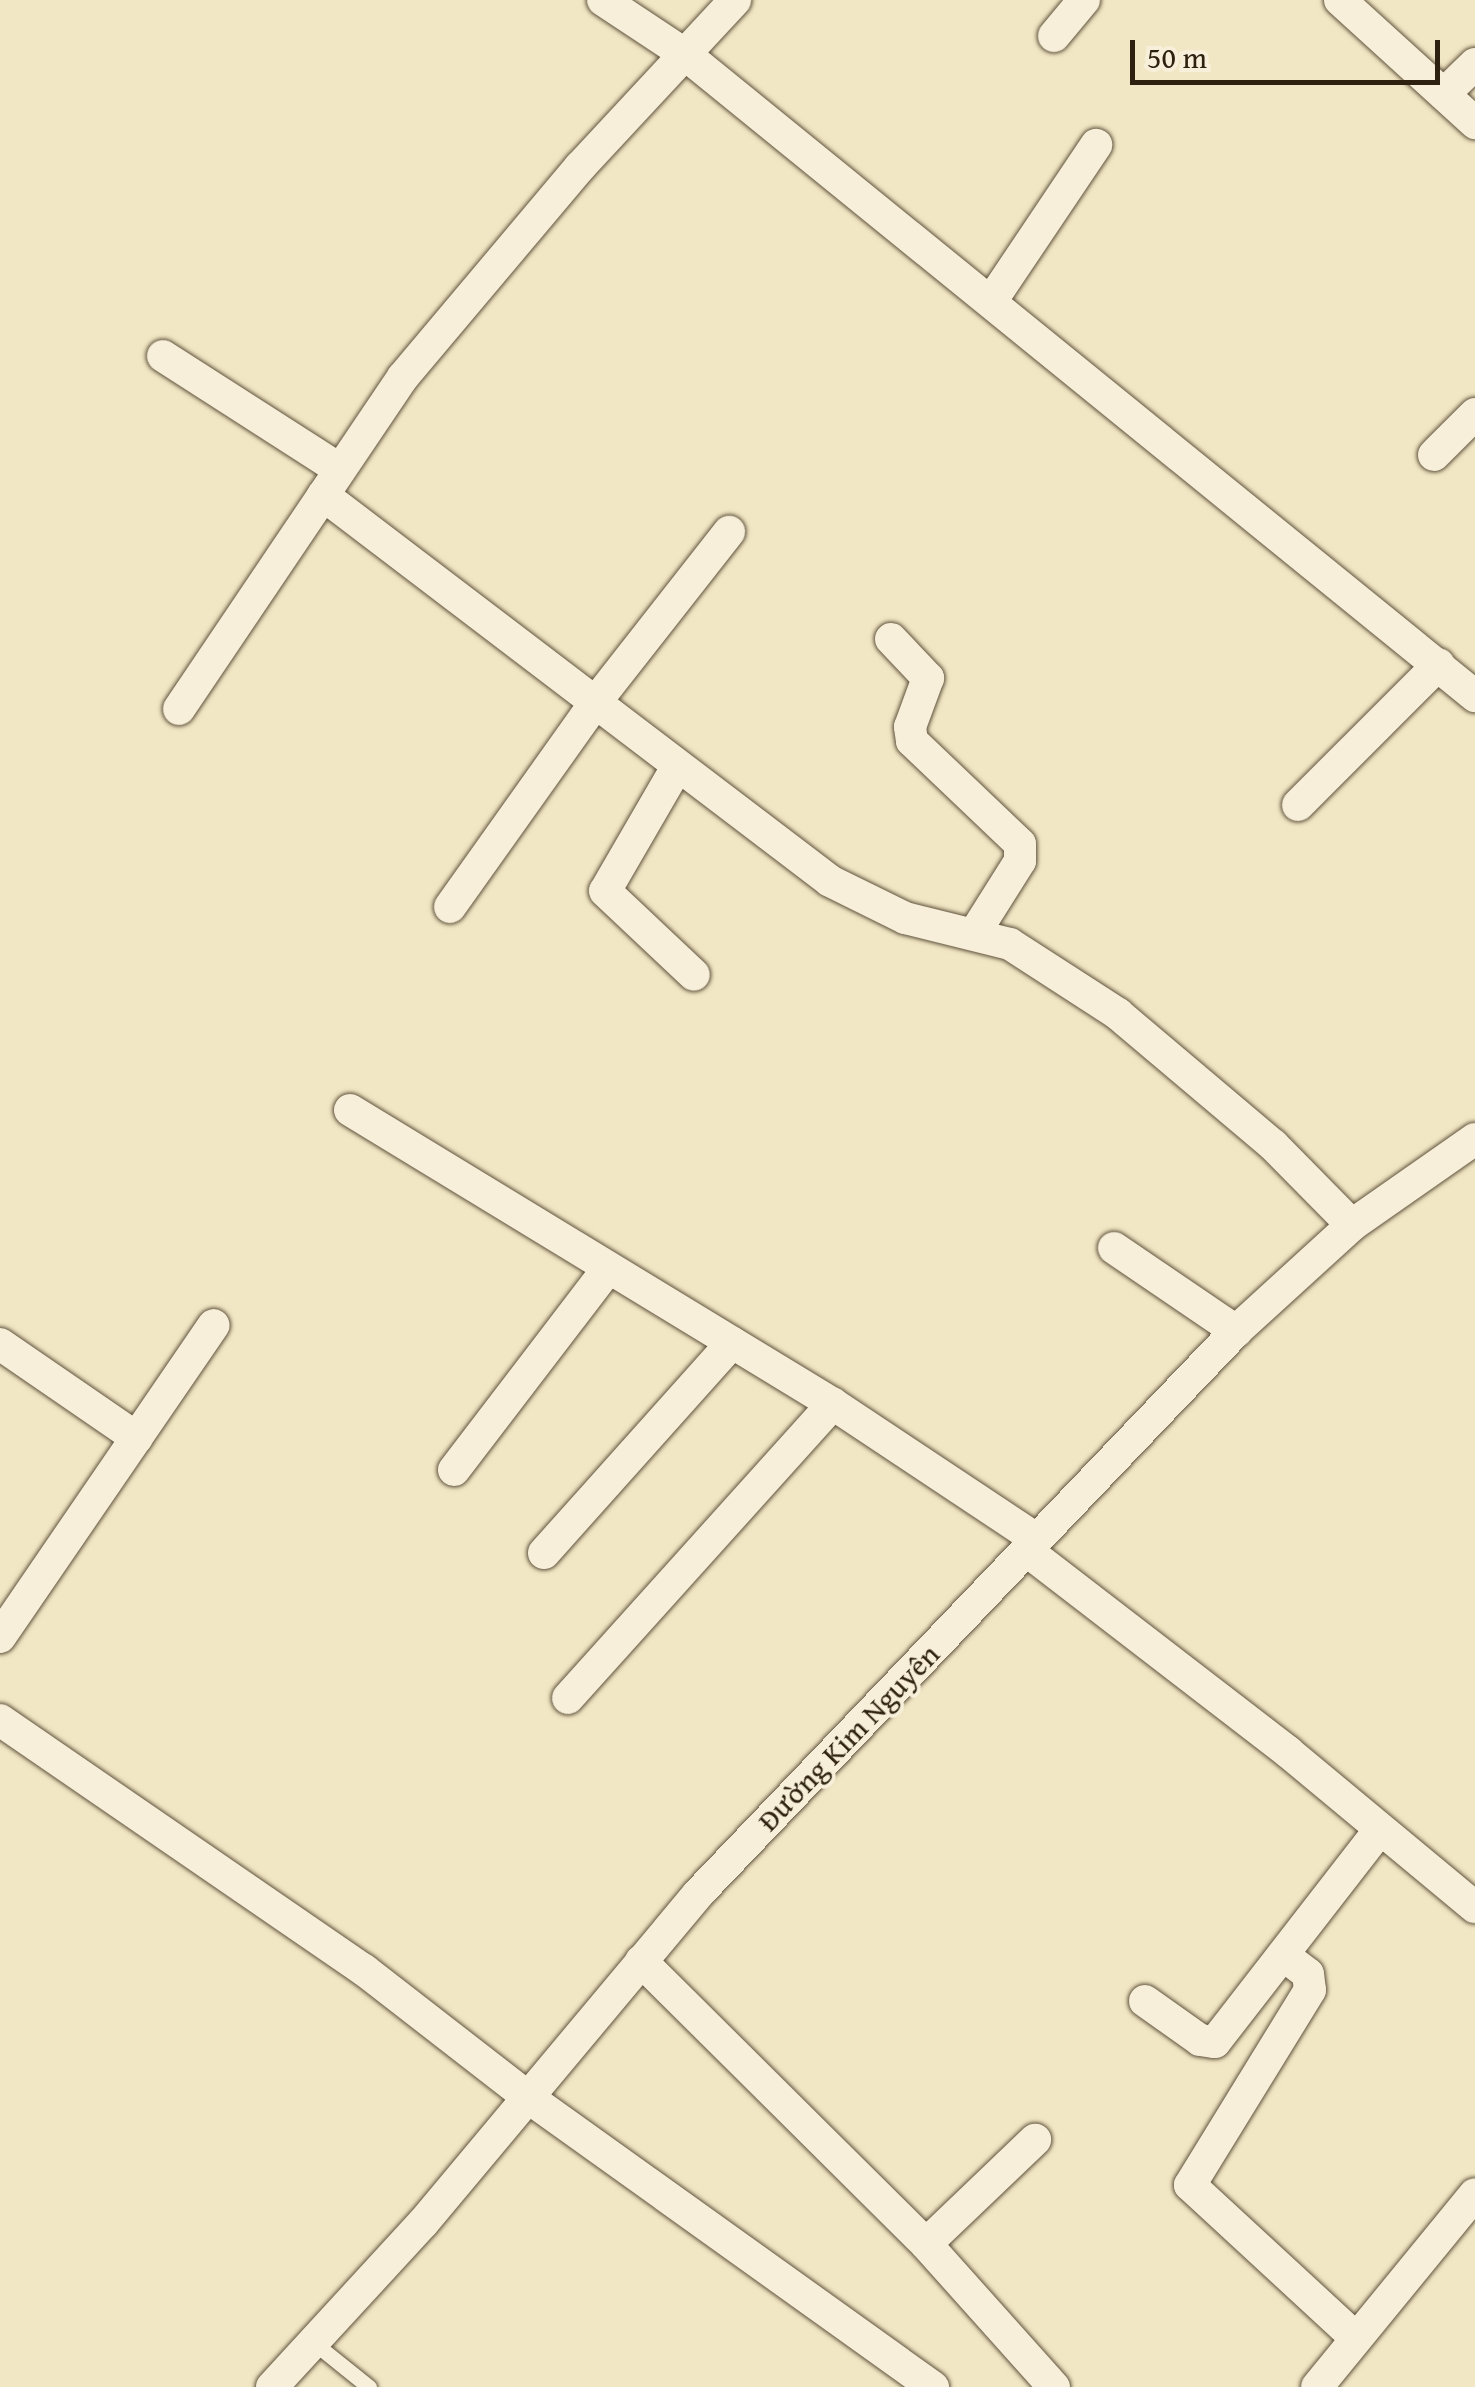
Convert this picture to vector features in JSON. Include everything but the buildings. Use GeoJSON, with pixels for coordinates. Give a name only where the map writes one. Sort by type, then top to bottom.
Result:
{"type":"FeatureCollection","features":[{"type":"Feature","properties":{"kind":"street"},"geometry":{"type":"LineString","coordinates":[[602,0],[686,55],[1475,696]]}},
{"type":"Feature","properties":{"kind":"street"},"geometry":{"type":"LineString","coordinates":[[179,708],[331,482],[445,324],[734,0]]}},
{"type":"Feature","properties":{"kind":"street"},"geometry":{"type":"LineString","coordinates":[[1054,36],[1084,0]]}},
{"type":"Feature","properties":{"kind":"street"},"geometry":{"type":"LineString","coordinates":[[1340,0],[1475,124]]}},
{"type":"Feature","properties":{"kind":"street"},"geometry":{"type":"LineString","coordinates":[[1444,94],[1475,64]]}},
{"type":"Feature","properties":{"kind":"street"},"geometry":{"type":"LineString","coordinates":[[992,300],[1096,145]]}},
{"type":"Feature","properties":{"kind":"street"},"geometry":{"type":"LineString","coordinates":[[164,356],[331,482],[594,704],[872,905],[976,931],[1035,957],[1118,1014],[1273,1145],[1352,1224]]}},
{"type":"Feature","properties":{"kind":"street"},"geometry":{"type":"LineString","coordinates":[[1434,455],[1475,414]]}},
{"type":"Feature","properties":{"kind":"street"},"geometry":{"type":"LineString","coordinates":[[450,907],[594,704],[729,532]]}},
{"type":"Feature","properties":{"kind":"street"},"geometry":{"type":"LineString","coordinates":[[890,639],[928,678],[910,727],[912,741],[1020,844],[1020,861],[976,931]]}},
{"type":"Feature","properties":{"kind":"street"},"geometry":{"type":"LineString","coordinates":[[1298,805],[1439,664]]}},
{"type":"Feature","properties":{"kind":"street"},"geometry":{"type":"LineString","coordinates":[[677,767],[605,892],[694,975]]}},
{"type":"Feature","properties":{"kind":"street"},"geometry":{"type":"LineString","coordinates":[[350,1110],[607,1270],[833,1404],[1031,1544],[1473,1901]]}},
{"type":"Feature","properties":{"kind":"street","name":"Đường Kim Nguyên"},"geometry":{"type":"LineString","coordinates":[[272,2387],[529,2098],[641,1962],[1031,1544],[1236,1331],[1352,1224],[1475,1139]]}},
{"type":"Feature","properties":{"kind":"street"},"geometry":{"type":"LineString","coordinates":[[1114,1248],[1236,1331]]}},
{"type":"Feature","properties":{"kind":"street"},"geometry":{"type":"LineString","coordinates":[[454,1470],[607,1270]]}},
{"type":"Feature","properties":{"kind":"street"},"geometry":{"type":"LineString","coordinates":[[0,1637],[214,1326]]}},
{"type":"Feature","properties":{"kind":"street"},"geometry":{"type":"LineString","coordinates":[[544,1553],[732,1343]]}},
{"type":"Feature","properties":{"kind":"street"},"geometry":{"type":"LineString","coordinates":[[0,1344],[137,1438]]}},
{"type":"Feature","properties":{"kind":"street"},"geometry":{"type":"LineString","coordinates":[[568,1698],[833,1404]]}},
{"type":"Feature","properties":{"kind":"street"},"geometry":{"type":"LineString","coordinates":[[0,1720],[364,1970],[529,2098],[932,2387]]}},
{"type":"Feature","properties":{"kind":"street"},"geometry":{"type":"LineString","coordinates":[[1145,2001],[1210,2044],[1380,1829]]}},
{"type":"Feature","properties":{"kind":"street"},"geometry":{"type":"LineString","coordinates":[[1283,1954],[1308,1974],[1310,1990],[1190,2185],[1356,2338]]}},
{"type":"Feature","properties":{"kind":"street"},"geometry":{"type":"LineString","coordinates":[[641,1962],[926,2244],[1054,2387]]}},
{"type":"Feature","properties":{"kind":"street"},"geometry":{"type":"LineString","coordinates":[[926,2244],[1035,2140]]}},
{"type":"Feature","properties":{"kind":"street"},"geometry":{"type":"LineString","coordinates":[[1317,2387],[1475,2194]]}},
{"type":"Feature","properties":{"kind":"lane"},"geometry":{"type":"LineString","coordinates":[[313,2342],[369,2387]]}}]}
